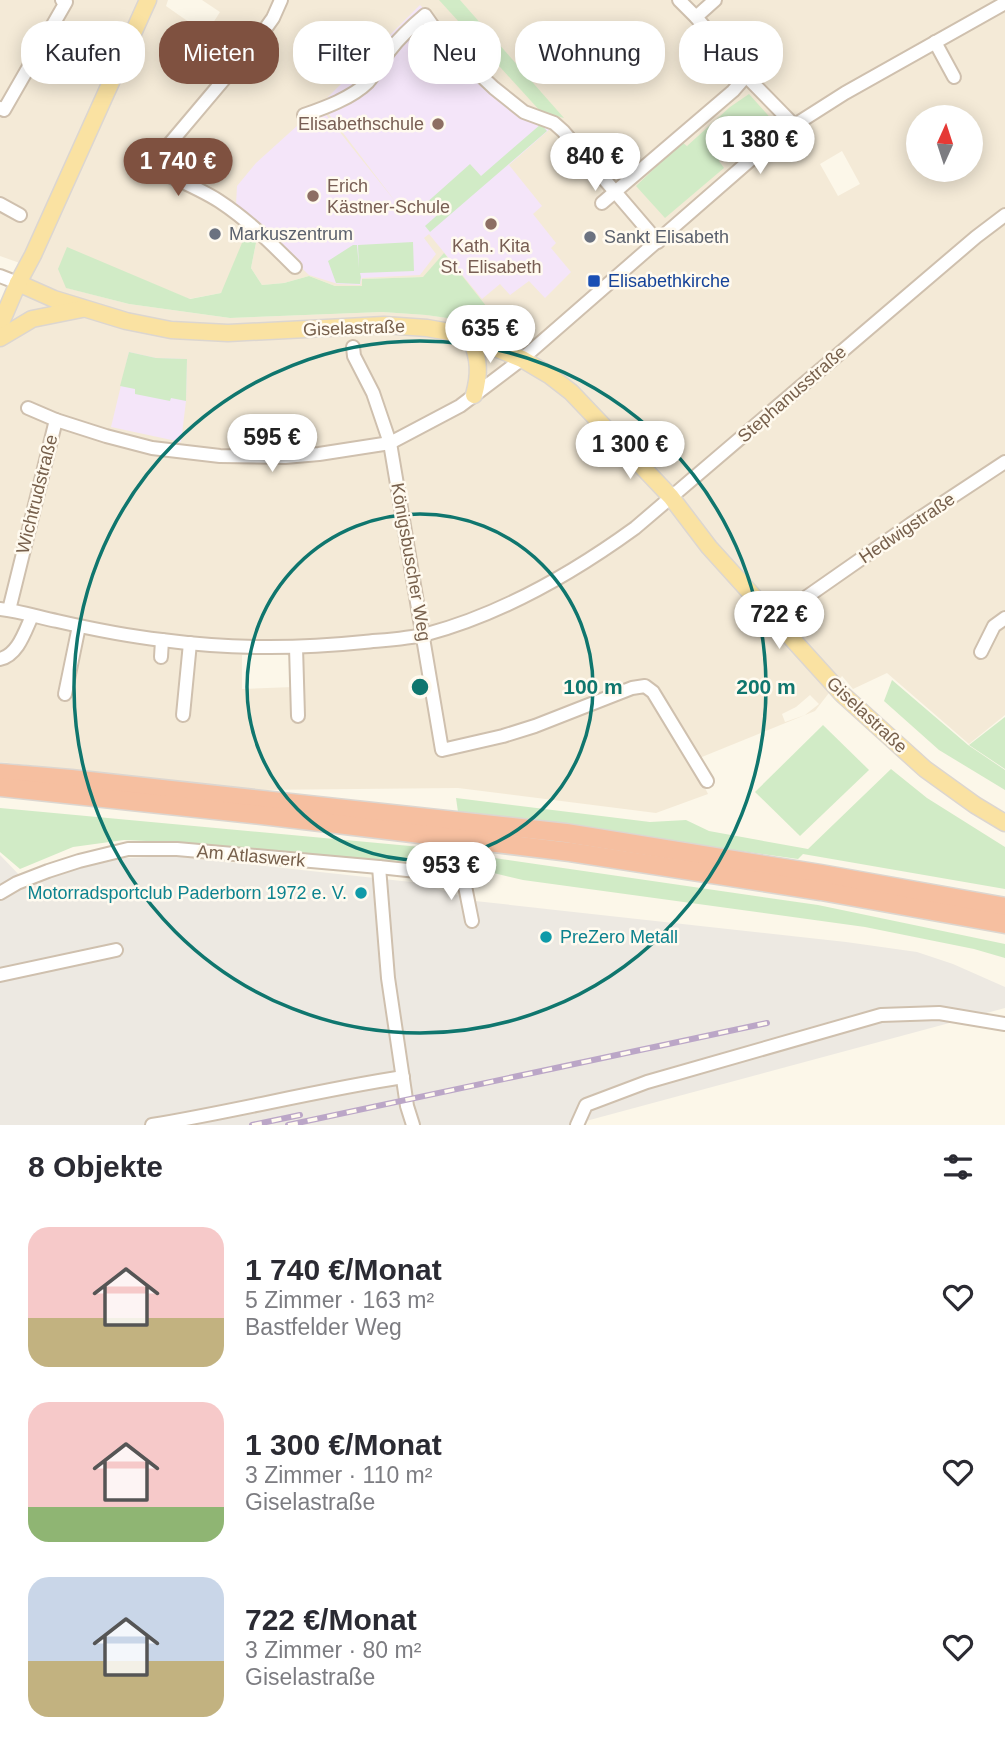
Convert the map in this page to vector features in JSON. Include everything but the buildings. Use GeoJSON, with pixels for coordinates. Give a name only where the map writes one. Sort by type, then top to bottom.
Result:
{"type":"FeatureCollection","features":[{"type":"Feature","properties":{"kind":"highway"},"geometry":{"type":"LineString","coordinates":[[0,773],[566,833],[1005,907]]}},
{"type":"Feature","properties":{"kind":"highway"},"geometry":{"type":"LineString","coordinates":[[0,787],[570,852],[1005,924]]}},
{"type":"Feature","properties":{"kind":"main road"},"geometry":{"type":"LineString","coordinates":[[0,325],[147,0]]}},
{"type":"Feature","properties":{"kind":"main road","name":"Giselastraße"},"geometry":{"type":"LineString","coordinates":[[18,283],[54,299],[126,321],[171,330],[228,334],[384,325],[427,328],[461,334],[522,359],[571,392],[671,497],[709,547],[842,694],[925,769],[1005,823]]}},
{"type":"Feature","properties":{"kind":"main road"},"geometry":{"type":"LineString","coordinates":[[0,338],[32,319],[85,308]]}},
{"type":"Feature","properties":{"kind":"main road"},"geometry":{"type":"LineString","coordinates":[[471,338],[478,367],[474,395]]}},
{"type":"Feature","properties":{"kind":"street"},"geometry":{"type":"LineString","coordinates":[[0,108],[4,110],[60,13],[66,2],[62,0]]}},
{"type":"Feature","properties":{"kind":"street"},"geometry":{"type":"LineString","coordinates":[[281,0],[273,18],[258,38],[150,167],[218,201],[256,229],[295,267]]}},
{"type":"Feature","properties":{"kind":"street"},"geometry":{"type":"LineString","coordinates":[[679,0],[699,21]]}},
{"type":"Feature","properties":{"kind":"street"},"geometry":{"type":"LineString","coordinates":[[696,17],[715,0]]}},
{"type":"Feature","properties":{"kind":"street"},"geometry":{"type":"LineString","coordinates":[[28,408],[56,420],[152,448],[220,456],[296,456],[390,443],[460,406],[522,359],[779,135],[845,93],[1005,3]]}},
{"type":"Feature","properties":{"kind":"street"},"geometry":{"type":"LineString","coordinates":[[304,115],[335,103],[362,88],[397,42],[425,15],[442,39],[494,88],[524,112],[554,123],[658,242]]}},
{"type":"Feature","properties":{"kind":"street"},"geometry":{"type":"LineString","coordinates":[[935,42],[954,77]]}},
{"type":"Feature","properties":{"kind":"street"},"geometry":{"type":"LineString","coordinates":[[602,203],[739,84]]}},
{"type":"Feature","properties":{"kind":"street"},"geometry":{"type":"LineString","coordinates":[[754,84],[794,125]]}},
{"type":"Feature","properties":{"kind":"street"},"geometry":{"type":"LineString","coordinates":[[0,204],[20,215]]}},
{"type":"Feature","properties":{"kind":"street","name":"Stephanusstraße"},"geometry":{"type":"LineString","coordinates":[[4,610],[162,640],[243,647],[348,644],[424,635],[451,627],[488,612],[566,573],[635,528],[1005,215]]}},
{"type":"Feature","properties":{"kind":"street"},"geometry":{"type":"LineString","coordinates":[[0,276],[18,283]]}},
{"type":"Feature","properties":{"kind":"street","name":"Königsbuscher Weg"},"geometry":{"type":"LineString","coordinates":[[354,347],[354,356],[373,393],[390,443],[442,750],[535,726],[632,688],[645,686],[653,692],[707,781]]}},
{"type":"Feature","properties":{"kind":"street","name":"Wichtrudstraße"},"geometry":{"type":"LineString","coordinates":[[4,610],[56,420]]}},
{"type":"Feature","properties":{"kind":"street","name":"Hedwigstraße"},"geometry":{"type":"LineString","coordinates":[[775,620],[911,524],[1005,462]]}},
{"type":"Feature","properties":{"kind":"street"},"geometry":{"type":"LineString","coordinates":[[0,659],[8,657],[19,643],[32,616]]}},
{"type":"Feature","properties":{"kind":"street"},"geometry":{"type":"LineString","coordinates":[[981,652],[994,626],[1005,618]]}},
{"type":"Feature","properties":{"kind":"street"},"geometry":{"type":"LineString","coordinates":[[65,694],[79,626]]}},
{"type":"Feature","properties":{"kind":"street"},"geometry":{"type":"LineString","coordinates":[[160,657],[162,640]]}},
{"type":"Feature","properties":{"kind":"street"},"geometry":{"type":"LineString","coordinates":[[183,715],[190,643]]}},
{"type":"Feature","properties":{"kind":"street"},"geometry":{"type":"LineString","coordinates":[[296,647],[299,716]]}},
{"type":"Feature","properties":{"kind":"street","name":"Am Atlaswerk"},"geometry":{"type":"LineString","coordinates":[[0,893],[17,883],[79,861],[128,849],[177,849],[463,877],[472,921]]}},
{"type":"Feature","properties":{"kind":"street"},"geometry":{"type":"LineString","coordinates":[[379,867],[388,978],[407,1106],[413,1125]]}},
{"type":"Feature","properties":{"kind":"street"},"geometry":{"type":"LineString","coordinates":[[0,975],[116,950]]}},
{"type":"Feature","properties":{"kind":"street"},"geometry":{"type":"LineString","coordinates":[[577,1125],[586,1105],[647,1082],[881,1015],[939,1013],[1005,1024]]}},
{"type":"Feature","properties":{"kind":"street"},"geometry":{"type":"LineString","coordinates":[[152,1125],[403,1077]]}},
{"type":"Feature","properties":{"kind":"shaded area"},"geometry":{"type":"Polygon","coordinates":[[[0,0],[168,0],[166,6],[187,21],[159,21],[159,84],[279,84],[279,21],[214,21],[220,12],[202,0],[1005,0],[1005,715],[969,744],[887,673],[853,689],[842,676],[815,711],[692,761],[708,794],[656,813],[458,788],[248,790],[0,762],[0,339],[31,267],[0,256],[0,0]],[[842,151],[820,164],[838,196],[860,184],[842,151]],[[257,238],[221,293],[189,299],[67,248],[67,288],[129,304],[230,318],[382,312],[461,320],[491,332],[424,277],[362,279],[363,286],[335,286],[309,276],[284,283],[262,285],[251,268],[257,238]],[[286,654],[242,655],[242,689],[293,687],[292,659],[286,654]],[[810,695],[782,714],[785,722],[805,715],[819,704],[810,695]]]}},
{"type":"Feature","properties":{"kind":"shaded area"},"geometry":{"type":"Polygon","coordinates":[[[420,5],[435,21],[408,21],[408,84],[496,84],[529,119],[551,128],[509,165],[542,206],[533,214],[556,243],[551,248],[571,272],[545,298],[529,281],[510,295],[500,284],[482,299],[429,234],[424,238],[436,254],[420,275],[362,278],[360,285],[338,284],[309,275],[236,205],[237,186],[256,163],[319,106],[398,205],[321,104],[341,84],[394,84],[394,31],[420,5]]]}},
{"type":"Feature","properties":{"kind":"shaded area"},"geometry":{"type":"Polygon","coordinates":[[[129,352],[156,358],[187,359],[181,442],[111,427],[129,352]]]}},
{"type":"Feature","properties":{"kind":"shaded area"},"geometry":{"type":"Polygon","coordinates":[[[0,855],[27,883],[124,858],[174,856],[420,883],[475,901],[917,952],[953,964],[1005,987],[1005,1008],[586,1121],[586,1125],[0,1125],[0,855]]]}},
{"type":"Feature","properties":{"kind":"green space"},"geometry":{"type":"Polygon","coordinates":[[[439,0],[460,0],[479,21],[458,21],[439,0]]]}},
{"type":"Feature","properties":{"kind":"green space"},"geometry":{"type":"Polygon","coordinates":[[[501,47],[515,62],[515,83],[501,68],[501,47]]]}},
{"type":"Feature","properties":{"kind":"green space"},"geometry":{"type":"Polygon","coordinates":[[[516,84],[534,84],[564,118],[541,112],[516,84]]]}},
{"type":"Feature","properties":{"kind":"green space"},"geometry":{"type":"Polygon","coordinates":[[[749,94],[775,123],[734,156],[729,152],[719,161],[724,168],[665,218],[636,186],[682,142],[688,147],[730,107],[749,94]]]}},
{"type":"Feature","properties":{"kind":"green space"},"geometry":{"type":"Polygon","coordinates":[[[541,124],[547,131],[430,232],[425,226],[443,210],[439,205],[430,213],[424,205],[470,164],[481,176],[541,124]]]}},
{"type":"Feature","properties":{"kind":"green space"},"geometry":{"type":"Polygon","coordinates":[[[247,231],[257,238],[251,268],[262,285],[284,283],[309,276],[335,286],[362,286],[362,279],[423,277],[444,253],[506,331],[491,332],[461,320],[382,312],[230,318],[129,304],[66,288],[58,269],[67,247],[190,299],[221,293],[247,231]]]}},
{"type":"Feature","properties":{"kind":"green space"},"geometry":{"type":"Polygon","coordinates":[[[413,242],[414,271],[360,273],[360,284],[336,283],[328,261],[353,245],[357,245],[359,268],[358,245],[413,242]]]}},
{"type":"Feature","properties":{"kind":"green space"},"geometry":{"type":"Polygon","coordinates":[[[129,352],[156,358],[187,359],[186,401],[171,398],[170,401],[135,394],[135,389],[120,386],[129,352]]]}},
{"type":"Feature","properties":{"kind":"green space"},"geometry":{"type":"Polygon","coordinates":[[[892,680],[968,745],[1005,770],[1005,790],[939,750],[884,701],[892,680]]]}},
{"type":"Feature","properties":{"kind":"green space"},"geometry":{"type":"Polygon","coordinates":[[[1005,717],[1005,769],[969,745],[1005,717]]]}},
{"type":"Feature","properties":{"kind":"green space"},"geometry":{"type":"Polygon","coordinates":[[[823,725],[869,770],[800,836],[755,792],[823,725]]]}},
{"type":"Feature","properties":{"kind":"green space"},"geometry":{"type":"Polygon","coordinates":[[[891,769],[927,798],[1005,847],[1005,889],[803,854],[798,859],[458,812],[456,798],[650,822],[686,820],[709,831],[808,849],[891,769]]]}},
{"type":"Feature","properties":{"kind":"green space"},"geometry":{"type":"Polygon","coordinates":[[[0,808],[453,850],[454,868],[191,843],[124,840],[73,847],[20,869],[0,852],[0,808]]]}},
{"type":"Feature","properties":{"kind":"green space"},"geometry":{"type":"Polygon","coordinates":[[[473,855],[818,905],[1005,944],[1005,958],[865,927],[523,880],[473,868],[473,855]]]}},
{"type":"Feature","properties":{"kind":"railway"},"geometry":{"type":"LineString","coordinates":[[288,1125],[767,1023]]}},
{"type":"Feature","properties":{"kind":"railway"},"geometry":{"type":"LineString","coordinates":[[252,1125],[300,1115]]}},
{"type":"Feature","properties":{"kind":"place","name":"Elisabethschule"},"geometry":{"type":"Point","coordinates":[438,124]}},
{"type":"Feature","properties":{"kind":"place","name":"Erich Kästner-Schule"},"geometry":{"type":"Point","coordinates":[313,196]}},
{"type":"Feature","properties":{"kind":"place","name":"Kath. Kita St. Elisabeth"},"geometry":{"type":"Point","coordinates":[491,224]}},
{"type":"Feature","properties":{"kind":"place","name":"Markuszentrum"},"geometry":{"type":"Point","coordinates":[215,234]}},
{"type":"Feature","properties":{"kind":"place","name":"Sankt Elisabeth"},"geometry":{"type":"Point","coordinates":[590,237]}},
{"type":"Feature","properties":{"kind":"place","name":"Elisabethkirche"},"geometry":{"type":"Point","coordinates":[594,281]}},
{"type":"Feature","properties":{"kind":"place","name":"Motorradsportclub Paderborn 1972 e. V."},"geometry":{"type":"Point","coordinates":[361,893]}},
{"type":"Feature","properties":{"kind":"place","name":"PreZero Metall"},"geometry":{"type":"Point","coordinates":[546,937]}}]}
